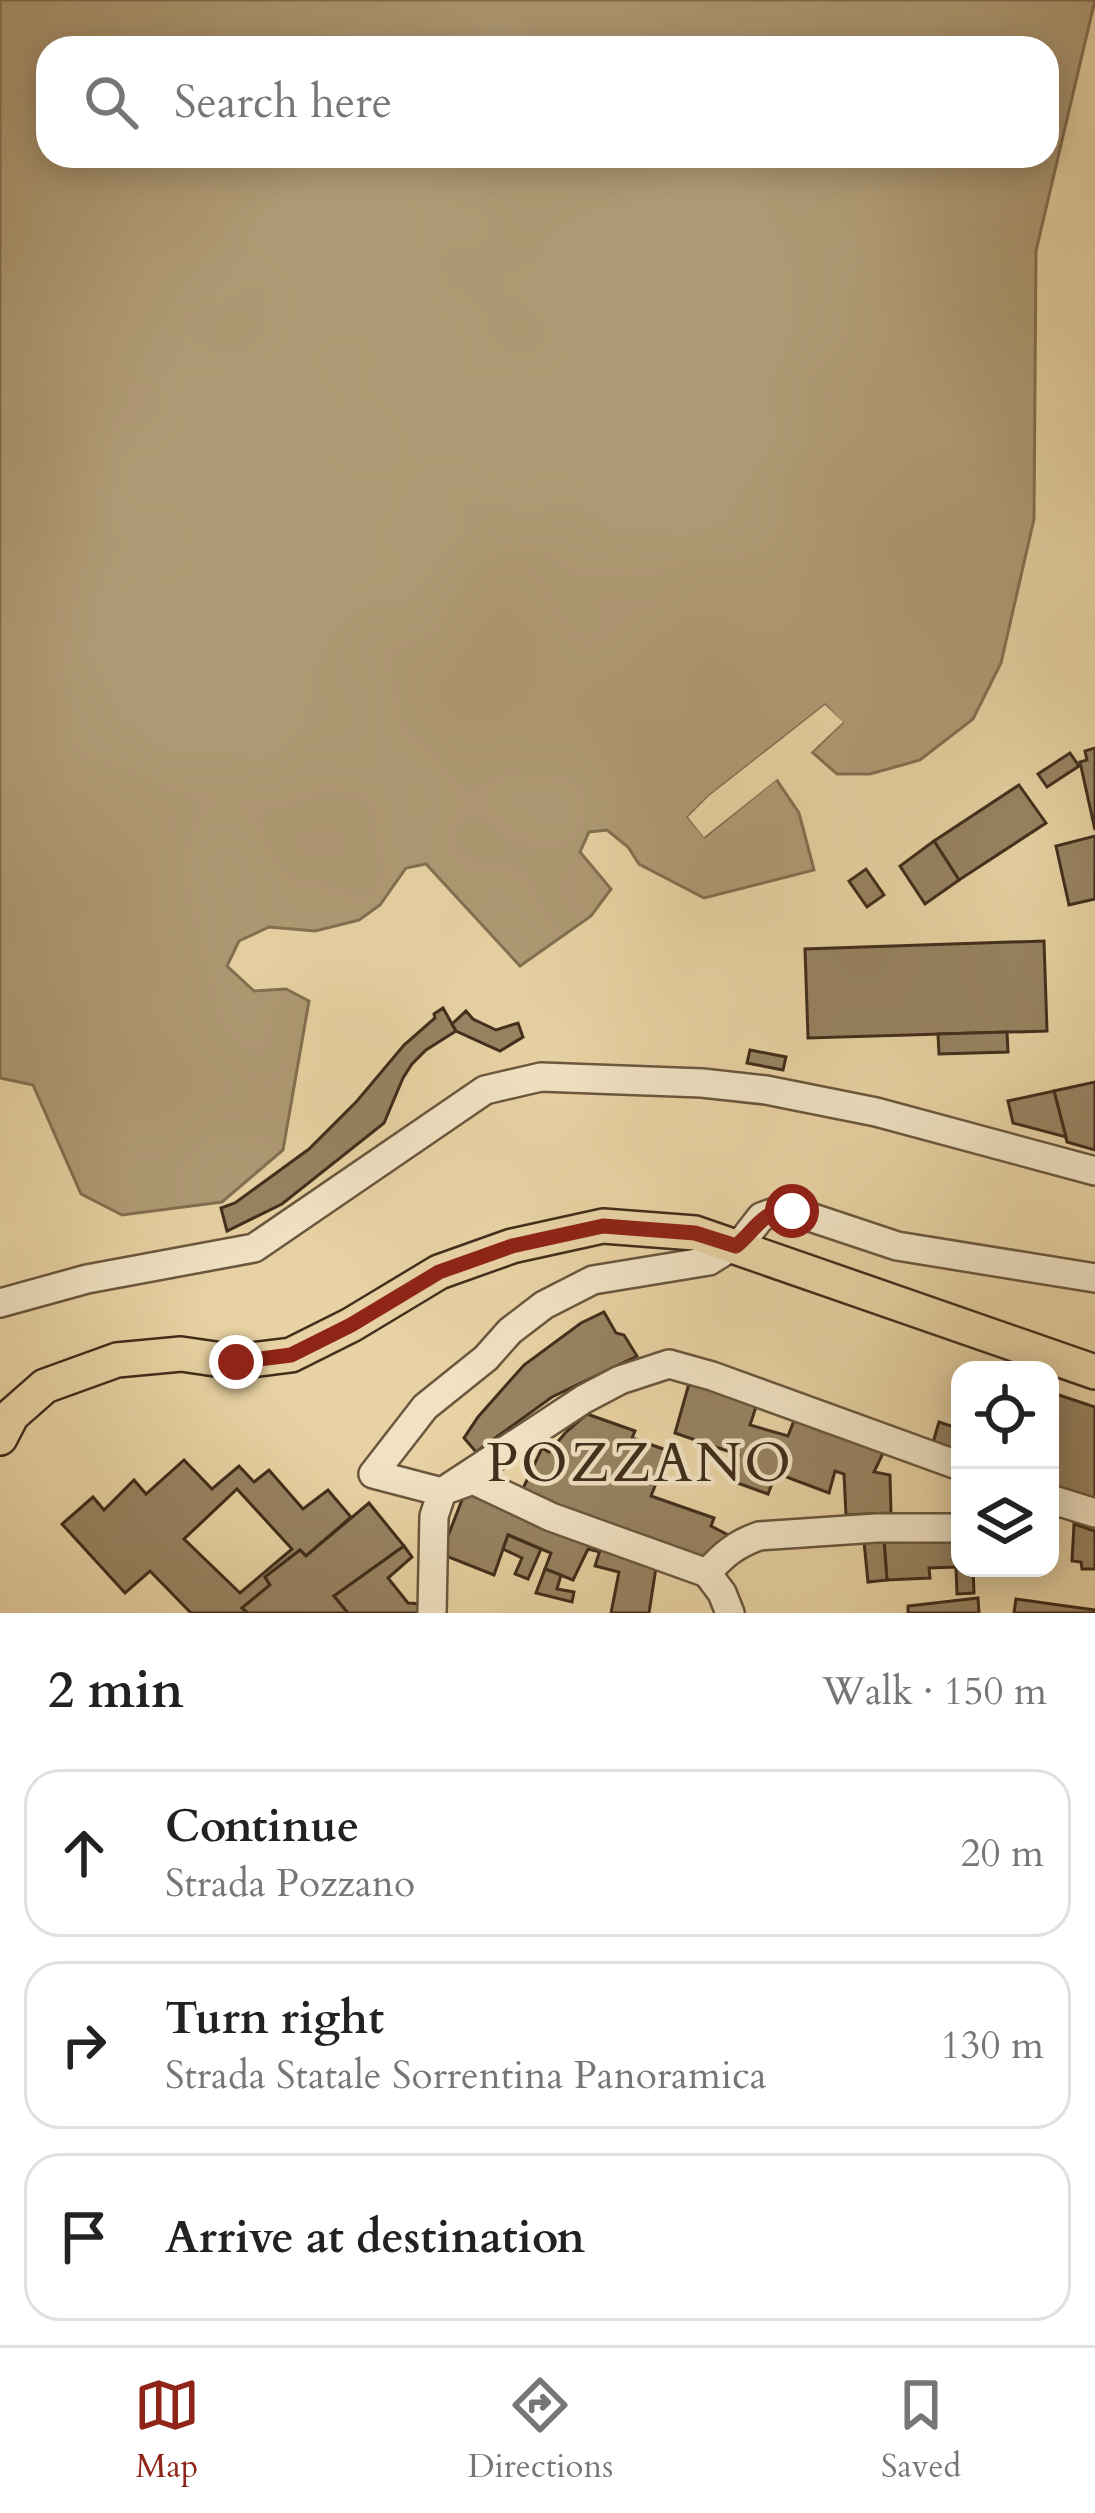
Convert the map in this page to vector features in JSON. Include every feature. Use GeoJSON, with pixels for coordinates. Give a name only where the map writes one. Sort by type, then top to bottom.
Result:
{"type":"FeatureCollection","features":[{"type":"Feature","properties":{"kind":"main road"},"geometry":{"type":"LineString","coordinates":[[0,1438],[12,1415],[45,1386],[117,1360],[181,1354],[236,1362],[291,1355],[439,1272],[512,1246],[603,1226],[695,1233],[1095,1372]]}},
{"type":"Feature","properties":{"kind":"street"},"geometry":{"type":"LineString","coordinates":[[0,1303],[87,1279],[254,1248],[485,1090],[541,1077],[702,1082],[766,1090],[876,1112],[1095,1171]]}},
{"type":"Feature","properties":{"kind":"street"},"geometry":{"type":"LineString","coordinates":[[730,1613],[707,1573],[550,1517],[473,1480],[442,1492],[373,1474],[425,1407],[544,1304],[593,1280],[709,1262],[736,1246],[761,1217],[780,1210],[897,1246],[1095,1279]]}},
{"type":"Feature","properties":{"kind":"street"},"geometry":{"type":"LineString","coordinates":[[432,1613],[434,1516],[442,1492],[584,1399],[620,1380],[669,1364],[951,1463]]}},
{"type":"Feature","properties":{"kind":"street"},"geometry":{"type":"LineString","coordinates":[[1059,1502],[1095,1513]]}},
{"type":"Feature","properties":{"kind":"street"},"geometry":{"type":"LineString","coordinates":[[707,1573],[726,1553],[759,1536],[951,1528]]}},
{"type":"Feature","properties":{"kind":"shaded area"},"geometry":{"type":"Polygon","coordinates":[[[0,0],[1095,0],[1059,153],[1059,36],[36,36],[36,168],[1056,168],[1036,251],[1034,519],[1001,663],[973,719],[920,760],[870,774],[837,774],[812,752],[842,723],[825,705],[688,817],[705,837],[776,779],[799,813],[814,870],[704,898],[639,864],[628,847],[607,830],[589,832],[580,852],[611,889],[591,916],[520,966],[426,864],[406,868],[380,905],[359,920],[315,931],[269,927],[239,941],[227,966],[254,991],[286,989],[309,1001],[283,1150],[222,1202],[122,1215],[81,1194],[33,1085],[0,1078],[0,0]]]}},
{"type":"Feature","properties":{"kind":"pier"},"geometry":{"type":"Polygon","coordinates":[[[825,705],[843,722],[807,756],[807,748],[834,722],[825,713],[713,801],[696,818],[705,829],[773,774],[781,776],[704,837],[688,817],[825,705]]]}},
{"type":"Feature","properties":{"kind":"building"},"geometry":{"type":"Polygon","coordinates":[[[1095,748],[1095,830],[1080,762],[1087,760],[1085,751],[1095,748]]]}},
{"type":"Feature","properties":{"kind":"building"},"geometry":{"type":"Polygon","coordinates":[[[1070,753],[1079,766],[1047,787],[1038,774],[1070,753]]]}},
{"type":"Feature","properties":{"kind":"building"},"geometry":{"type":"Polygon","coordinates":[[[1019,785],[1046,823],[959,880],[934,841],[1019,785]]]}},
{"type":"Feature","properties":{"kind":"building"},"geometry":{"type":"Polygon","coordinates":[[[1095,836],[1095,899],[1069,905],[1056,846],[1095,836]]]}},
{"type":"Feature","properties":{"kind":"building"},"geometry":{"type":"Polygon","coordinates":[[[934,841],[959,880],[925,904],[900,866],[934,841]]]}},
{"type":"Feature","properties":{"kind":"building"},"geometry":{"type":"Polygon","coordinates":[[[866,869],[884,895],[867,907],[849,881],[866,869]]]}},
{"type":"Feature","properties":{"kind":"building"},"geometry":{"type":"Polygon","coordinates":[[[1044,941],[1047,1031],[808,1038],[805,949],[1044,941]]]}},
{"type":"Feature","properties":{"kind":"building"},"geometry":{"type":"Polygon","coordinates":[[[443,1008],[456,1031],[412,1064],[384,1123],[282,1204],[227,1231],[221,1208],[235,1203],[309,1149],[443,1008]]]}},
{"type":"Feature","properties":{"kind":"building"},"geometry":{"type":"Polygon","coordinates":[[[466,1011],[496,1030],[518,1023],[523,1037],[500,1051],[456,1031],[452,1024],[466,1011]]]}},
{"type":"Feature","properties":{"kind":"building"},"geometry":{"type":"Polygon","coordinates":[[[1007,1032],[1008,1052],[939,1054],[938,1034],[1007,1032]]]}},
{"type":"Feature","properties":{"kind":"building"},"geometry":{"type":"Polygon","coordinates":[[[750,1050],[786,1057],[783,1070],[747,1063],[750,1050]]]}},
{"type":"Feature","properties":{"kind":"building"},"geometry":{"type":"Polygon","coordinates":[[[1095,1082],[1095,1150],[1067,1142],[1054,1091],[1095,1082]]]}},
{"type":"Feature","properties":{"kind":"building"},"geometry":{"type":"Polygon","coordinates":[[[1054,1091],[1066,1137],[1013,1123],[1008,1101],[1054,1091]]]}},
{"type":"Feature","properties":{"kind":"building"},"geometry":{"type":"Polygon","coordinates":[[[604,1312],[637,1356],[552,1397],[476,1452],[464,1438],[524,1365],[604,1312]]]}},
{"type":"Feature","properties":{"kind":"building"},"geometry":{"type":"Polygon","coordinates":[[[690,1380],[757,1404],[750,1425],[788,1436],[795,1418],[884,1451],[874,1472],[890,1475],[891,1513],[846,1515],[844,1474],[835,1471],[829,1493],[776,1473],[768,1494],[732,1481],[739,1455],[675,1433],[690,1380]]]}},
{"type":"Feature","properties":{"kind":"building"},"geometry":{"type":"Polygon","coordinates":[[[1059,1395],[1095,1407],[1095,1501],[1059,1489],[1059,1395]]]}},
{"type":"Feature","properties":{"kind":"building"},"geometry":{"type":"Polygon","coordinates":[[[587,1414],[635,1431],[632,1438],[669,1451],[651,1496],[714,1518],[711,1526],[734,1538],[699,1563],[519,1497],[542,1448],[549,1452],[587,1414]]]}},
{"type":"Feature","properties":{"kind":"building"},"geometry":{"type":"Polygon","coordinates":[[[939,1422],[951,1426],[951,1452],[932,1446],[939,1422]]]}},
{"type":"Feature","properties":{"kind":"building"},"geometry":{"type":"Polygon","coordinates":[[[184,1460],[212,1489],[239,1466],[254,1482],[269,1470],[303,1509],[328,1490],[351,1517],[306,1556],[300,1550],[265,1577],[270,1585],[242,1608],[248,1613],[191,1613],[150,1571],[125,1593],[62,1524],[93,1497],[104,1510],[134,1480],[146,1494],[184,1460]],[[237,1489],[184,1539],[240,1593],[292,1549],[237,1489]]]}},
{"type":"Feature","properties":{"kind":"building"},"geometry":{"type":"Polygon","coordinates":[[[467,1487],[602,1544],[600,1552],[588,1549],[573,1580],[545,1569],[551,1553],[508,1535],[494,1575],[441,1554],[467,1487]]]}},
{"type":"Feature","properties":{"kind":"building"},"geometry":{"type":"Polygon","coordinates":[[[369,1503],[404,1546],[334,1596],[348,1613],[248,1613],[242,1608],[270,1585],[265,1577],[300,1550],[306,1556],[369,1503]]]}},
{"type":"Feature","properties":{"kind":"building"},"geometry":{"type":"Polygon","coordinates":[[[1074,1524],[1095,1531],[1095,1569],[1082,1569],[1081,1562],[1072,1561],[1074,1524]]]}},
{"type":"Feature","properties":{"kind":"building"},"geometry":{"type":"Polygon","coordinates":[[[508,1535],[541,1549],[528,1579],[515,1574],[522,1558],[503,1549],[508,1535]]]}},
{"type":"Feature","properties":{"kind":"building"},"geometry":{"type":"Polygon","coordinates":[[[951,1538],[951,1567],[929,1568],[930,1578],[887,1580],[884,1541],[951,1538]]]}},
{"type":"Feature","properties":{"kind":"building"},"geometry":{"type":"Polygon","coordinates":[[[884,1541],[887,1580],[868,1582],[864,1542],[884,1541]]]}},
{"type":"Feature","properties":{"kind":"building"},"geometry":{"type":"Polygon","coordinates":[[[602,1544],[657,1561],[649,1613],[611,1613],[619,1572],[595,1566],[602,1544]]]}},
{"type":"Feature","properties":{"kind":"building"},"geometry":{"type":"Polygon","coordinates":[[[404,1546],[412,1557],[388,1578],[408,1603],[422,1604],[422,1613],[348,1613],[334,1596],[404,1546]]]}},
{"type":"Feature","properties":{"kind":"building"},"geometry":{"type":"Polygon","coordinates":[[[545,1569],[561,1575],[557,1589],[574,1592],[572,1602],[536,1593],[545,1569]]]}},
{"type":"Feature","properties":{"kind":"building"},"geometry":{"type":"Polygon","coordinates":[[[956,1577],[973,1577],[974,1593],[957,1594],[956,1577]]]}},
{"type":"Feature","properties":{"kind":"building"},"geometry":{"type":"Polygon","coordinates":[[[978,1598],[979,1613],[908,1613],[908,1606],[978,1598]]]}},
{"type":"Feature","properties":{"kind":"building"},"geometry":{"type":"Polygon","coordinates":[[[1016,1599],[1095,1610],[1095,1613],[1014,1613],[1016,1599]]]}},
{"type":"Feature","properties":{"kind":"district","name":"POZZANO"},"geometry":{"type":"Point","coordinates":[640,1464]}},
{"type":"Feature","properties":{"kind":"route"},"geometry":{"type":"LineString","coordinates":[[236,1362],[291,1355],[439,1272],[512,1246],[603,1226],[695,1233],[736,1246],[761,1217],[792,1211]]}}]}
